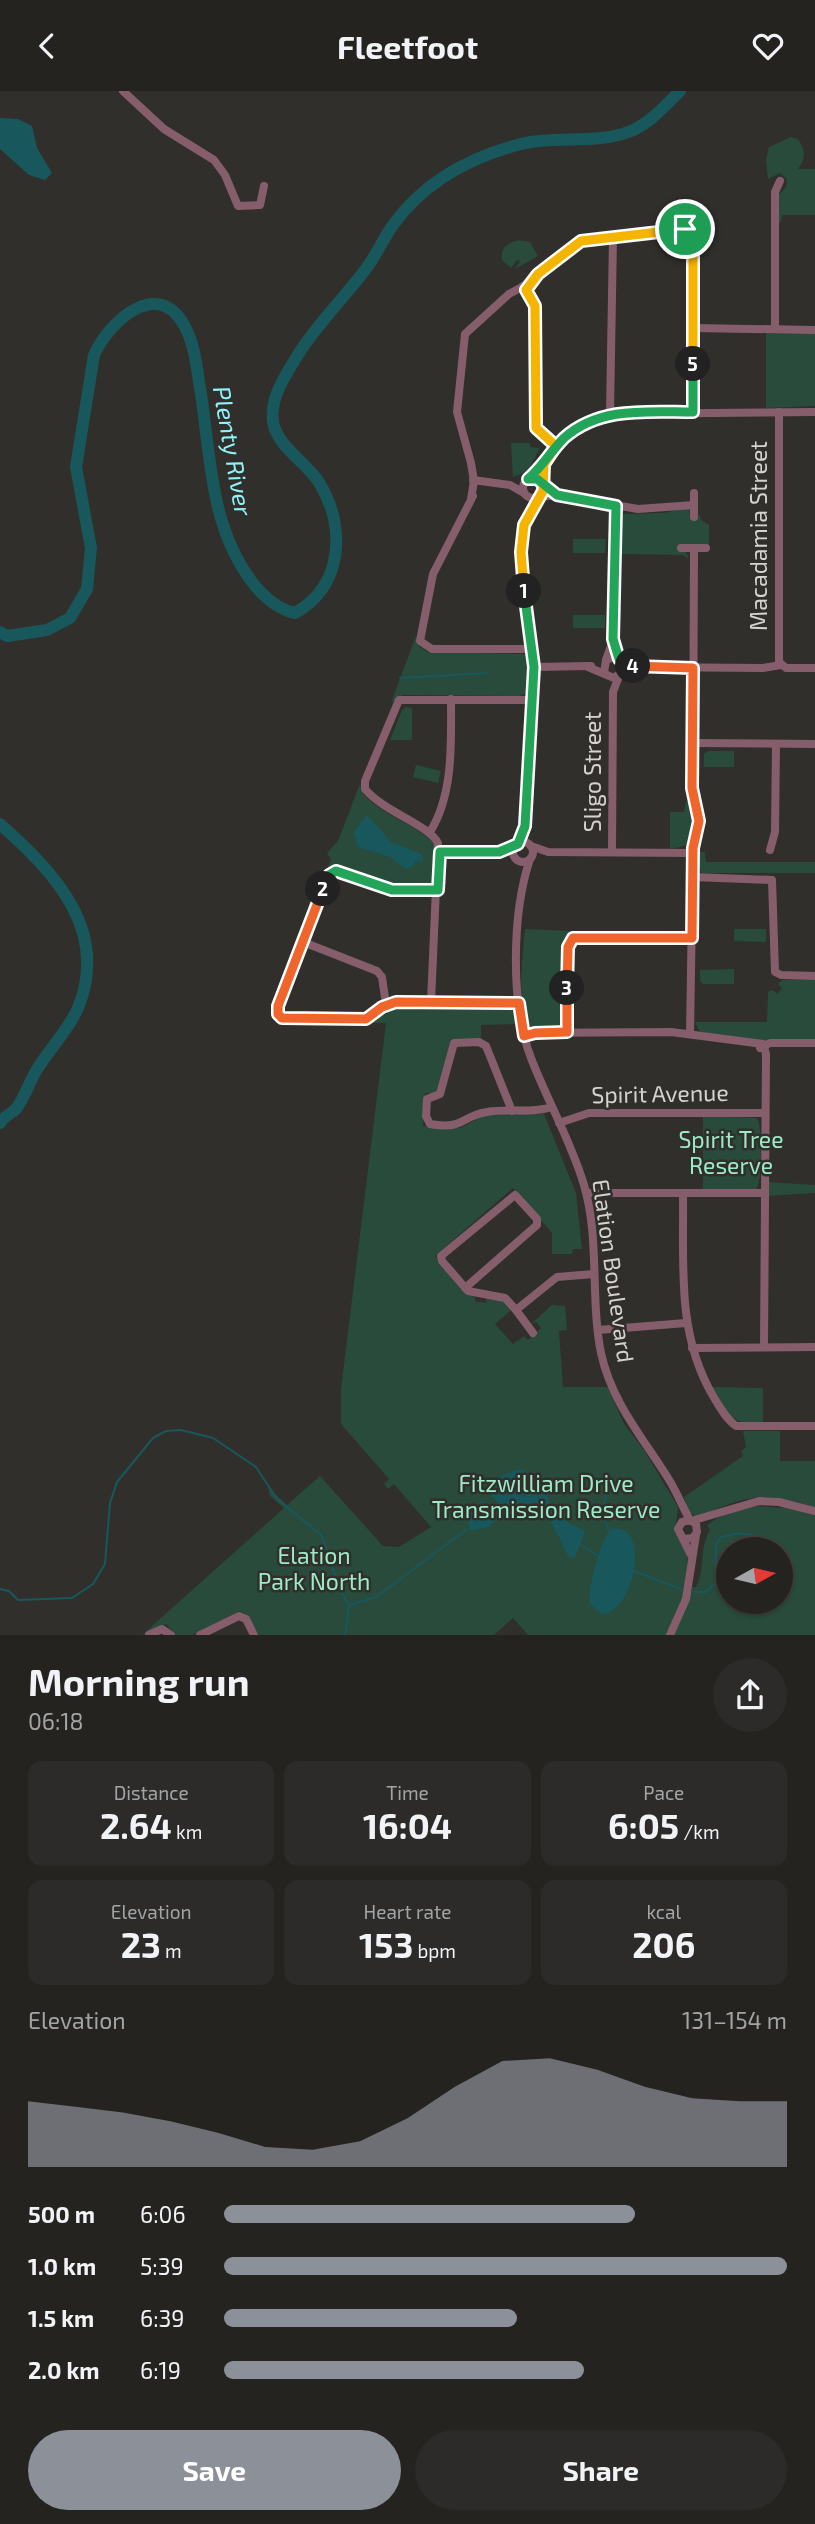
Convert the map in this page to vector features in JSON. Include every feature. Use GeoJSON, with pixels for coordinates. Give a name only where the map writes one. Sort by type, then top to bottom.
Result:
{"type":"FeatureCollection","features":[{"type":"Feature","properties":{"kind":"street"},"geometry":{"type":"LineString","coordinates":[[123,91],[164,129],[214,160],[225,175],[238,206],[260,205],[264,186]]}},
{"type":"Feature","properties":{"kind":"street"},"geometry":{"type":"LineString","coordinates":[[775,329],[775,192],[780,181]]}},
{"type":"Feature","properties":{"kind":"street"},"geometry":{"type":"LineString","coordinates":[[533,649],[432,649],[420,641],[435,566],[463,521],[476,480],[457,412],[464,336],[581,241],[683,229],[691,232],[693,412]]}},
{"type":"Feature","properties":{"kind":"street"},"geometry":{"type":"LineString","coordinates":[[610,414],[613,237]]}},
{"type":"Feature","properties":{"kind":"street"},"geometry":{"type":"LineString","coordinates":[[525,288],[535,306],[536,428],[556,446]]}},
{"type":"Feature","properties":{"kind":"street"},"geometry":{"type":"LineString","coordinates":[[694,328],[815,330]]}},
{"type":"Feature","properties":{"kind":"street","name":"Macadamia Street"},"geometry":{"type":"LineString","coordinates":[[779,412],[780,663]]}},
{"type":"Feature","properties":{"kind":"street"},"geometry":{"type":"LineString","coordinates":[[527,516],[527,480],[544,464],[556,446],[580,426],[610,414],[815,412]]}},
{"type":"Feature","properties":{"kind":"street"},"geometry":{"type":"LineString","coordinates":[[523,881],[516,858],[517,845],[525,826],[534,667],[521,563],[522,536],[527,516],[539,497],[544,464]]}},
{"type":"Feature","properties":{"kind":"street"},"geometry":{"type":"LineString","coordinates":[[510,485],[537,479],[557,495]]}},
{"type":"Feature","properties":{"kind":"street"},"geometry":{"type":"LineString","coordinates":[[476,480],[510,485],[539,497],[557,495],[616,506],[661,509],[694,505]]}},
{"type":"Feature","properties":{"kind":"street"},"geometry":{"type":"LineString","coordinates":[[694,492],[694,517]]}},
{"type":"Feature","properties":{"kind":"street"},"geometry":{"type":"LineString","coordinates":[[605,674],[605,661],[613,639],[616,506]]}},
{"type":"Feature","properties":{"kind":"street"},"geometry":{"type":"LineString","coordinates":[[681,548],[706,548]]}},
{"type":"Feature","properties":{"kind":"street"},"geometry":{"type":"LineString","coordinates":[[690,1034],[692,853],[699,821],[693,792],[694,548]]}},
{"type":"Feature","properties":{"kind":"street"},"geometry":{"type":"LineString","coordinates":[[613,639],[620,660]]}},
{"type":"Feature","properties":{"kind":"street"},"geometry":{"type":"LineString","coordinates":[[534,667],[589,667],[605,661],[620,660],[638,667],[770,667],[780,663],[786,668],[815,668]]}},
{"type":"Feature","properties":{"kind":"street","name":"Sligo Street"},"geometry":{"type":"LineString","coordinates":[[612,852],[613,692],[620,675],[620,660]]}},
{"type":"Feature","properties":{"kind":"street"},"geometry":{"type":"LineString","coordinates":[[589,667],[605,674],[620,675],[638,667]]}},
{"type":"Feature","properties":{"kind":"street","name":"Sligo Street"},"geometry":{"type":"LineString","coordinates":[[605,674],[613,692]]}},
{"type":"Feature","properties":{"kind":"street"},"geometry":{"type":"LineString","coordinates":[[431,1002],[440,852],[437,839],[430,832],[388,810],[364,786],[397,702],[406,699],[533,700]]}},
{"type":"Feature","properties":{"kind":"street"},"geometry":{"type":"LineString","coordinates":[[430,832],[437,820],[450,764],[451,699]]}},
{"type":"Feature","properties":{"kind":"street"},"geometry":{"type":"LineString","coordinates":[[693,743],[815,744]]}},
{"type":"Feature","properties":{"kind":"street"},"geometry":{"type":"LineString","coordinates":[[771,850],[775,832],[776,744]]}},
{"type":"Feature","properties":{"kind":"street"},"geometry":{"type":"LineString","coordinates":[[523,881],[531,846],[525,826]]}},
{"type":"Feature","properties":{"kind":"street"},"geometry":{"type":"LineString","coordinates":[[499,852],[517,845],[531,846],[548,852]]}},
{"type":"Feature","properties":{"kind":"street"},"geometry":{"type":"LineString","coordinates":[[440,852],[499,852],[524,862],[548,852],[692,853]]}},
{"type":"Feature","properties":{"kind":"street"},"geometry":{"type":"LineString","coordinates":[[438,890],[392,890],[334,871],[326,882],[278,1006],[280,1017],[366,1019],[386,1005],[431,1002],[519,1003]]}},
{"type":"Feature","properties":{"kind":"street"},"geometry":{"type":"LineString","coordinates":[[692,877],[772,880],[774,965],[779,975],[815,976]]}},
{"type":"Feature","properties":{"kind":"street","name":"Elation Boulevard"},"geometry":{"type":"LineString","coordinates":[[523,881],[518,955],[519,1003],[524,1034],[587,1195],[598,1330],[606,1369],[618,1401],[691,1520],[696,1534]]}},
{"type":"Feature","properties":{"kind":"street"},"geometry":{"type":"LineString","coordinates":[[567,1032],[567,953],[571,939],[692,938]]}},
{"type":"Feature","properties":{"kind":"street"},"geometry":{"type":"LineString","coordinates":[[303,942],[377,971],[382,977],[386,1005]]}},
{"type":"Feature","properties":{"kind":"street"},"geometry":{"type":"LineString","coordinates":[[524,1034],[690,1034],[759,1042],[763,1050],[764,1347]]}},
{"type":"Feature","properties":{"kind":"street"},"geometry":{"type":"LineString","coordinates":[[512,1111],[486,1045],[482,1042],[454,1043],[440,1094],[427,1098],[428,1122],[456,1126],[484,1112],[512,1111],[552,1107]]}},
{"type":"Feature","properties":{"kind":"street"},"geometry":{"type":"LineString","coordinates":[[763,1050],[774,1044],[815,1043]]}},
{"type":"Feature","properties":{"kind":"street","name":"Spirit Avenue"},"geometry":{"type":"LineString","coordinates":[[559,1123],[589,1113],[764,1113]]}},
{"type":"Feature","properties":{"kind":"street"},"geometry":{"type":"LineString","coordinates":[[683,1193],[686,1320],[693,1351],[710,1391],[736,1426],[815,1426]]}},
{"type":"Feature","properties":{"kind":"street"},"geometry":{"type":"LineString","coordinates":[[587,1195],[764,1193]]}},
{"type":"Feature","properties":{"kind":"street"},"geometry":{"type":"LineString","coordinates":[[465,1288],[537,1225],[537,1220],[515,1195],[441,1256],[465,1288],[472,1293],[505,1299],[533,1333]]}},
{"type":"Feature","properties":{"kind":"street"},"geometry":{"type":"LineString","coordinates":[[516,1310],[557,1277],[594,1274]]}},
{"type":"Feature","properties":{"kind":"street"},"geometry":{"type":"LineString","coordinates":[[598,1330],[686,1320]]}},
{"type":"Feature","properties":{"kind":"street"},"geometry":{"type":"LineString","coordinates":[[693,1351],[715,1347],[815,1347]]}},
{"type":"Feature","properties":{"kind":"street"},"geometry":{"type":"LineString","coordinates":[[683,1539],[696,1534],[711,1517],[729,1507],[759,1501],[779,1502],[815,1511]]}},
{"type":"Feature","properties":{"kind":"street"},"geometry":{"type":"LineString","coordinates":[[681,1504],[678,1532],[692,1558]]}},
{"type":"Feature","properties":{"kind":"street"},"geometry":{"type":"LineString","coordinates":[[680,1523],[711,1517]]}},
{"type":"Feature","properties":{"kind":"street"},"geometry":{"type":"LineString","coordinates":[[670,1635],[686,1599],[696,1534]]}},
{"type":"Feature","properties":{"kind":"street"},"geometry":{"type":"LineString","coordinates":[[200,1635],[239,1616],[246,1619],[254,1635]]}},
{"type":"Feature","properties":{"kind":"street"},"geometry":{"type":"LineString","coordinates":[[149,1635],[162,1629],[172,1635]]}},
{"type":"Feature","properties":{"kind":"green space"},"geometry":{"type":"Polygon","coordinates":[[[791,137],[798,139],[804,151],[804,158],[798,169],[815,169],[815,215],[782,215],[779,222],[779,195],[786,187],[787,179],[780,173],[768,179],[766,160],[769,147],[791,137]]]}},
{"type":"Feature","properties":{"kind":"green space"},"geometry":{"type":"Polygon","coordinates":[[[519,240],[530,242],[538,256],[515,269],[520,262],[518,259],[511,268],[502,260],[502,252],[506,246],[519,240]]]}},
{"type":"Feature","properties":{"kind":"green space"},"geometry":{"type":"Polygon","coordinates":[[[766,332],[815,333],[815,406],[766,408],[766,332]]]}},
{"type":"Feature","properties":{"kind":"green space"},"geometry":{"type":"Polygon","coordinates":[[[511,443],[530,443],[530,447],[540,448],[528,471],[513,477],[511,443]]]}},
{"type":"Feature","properties":{"kind":"green space"},"geometry":{"type":"Polygon","coordinates":[[[689,509],[690,517],[700,515],[701,520],[709,525],[709,547],[686,552],[689,559],[683,555],[618,554],[620,514],[664,513],[689,509]]]}},
{"type":"Feature","properties":{"kind":"green space"},"geometry":{"type":"Polygon","coordinates":[[[573,539],[606,539],[605,553],[573,553],[573,539]]]}},
{"type":"Feature","properties":{"kind":"green space"},"geometry":{"type":"Polygon","coordinates":[[[573,615],[605,615],[605,628],[573,628],[573,615]]]}},
{"type":"Feature","properties":{"kind":"green space"},"geometry":{"type":"Polygon","coordinates":[[[416,636],[419,646],[428,652],[526,654],[530,658],[529,692],[519,696],[403,695],[391,703],[416,636]]]}},
{"type":"Feature","properties":{"kind":"green space"},"geometry":{"type":"Polygon","coordinates":[[[406,707],[412,708],[412,740],[390,740],[402,710],[406,707]]]}},
{"type":"Feature","properties":{"kind":"green space"},"geometry":{"type":"Polygon","coordinates":[[[708,751],[734,751],[734,767],[704,767],[704,754],[708,751]]]}},
{"type":"Feature","properties":{"kind":"green space"},"geometry":{"type":"Polygon","coordinates":[[[416,765],[441,771],[438,783],[413,777],[416,765]]]}},
{"type":"Feature","properties":{"kind":"green space"},"geometry":{"type":"Polygon","coordinates":[[[360,784],[370,801],[418,830],[435,845],[432,884],[389,885],[335,866],[326,871],[331,860],[327,853],[338,841],[360,784]]]}},
{"type":"Feature","properties":{"kind":"green space"},"geometry":{"type":"Polygon","coordinates":[[[690,801],[695,822],[688,845],[670,849],[670,812],[684,812],[686,802],[690,801]]]}},
{"type":"Feature","properties":{"kind":"green space"},"geometry":{"type":"Polygon","coordinates":[[[696,852],[705,852],[706,862],[815,862],[815,873],[702,873],[696,867],[696,852]]]}},
{"type":"Feature","properties":{"kind":"green space"},"geometry":{"type":"Polygon","coordinates":[[[525,929],[570,931],[564,941],[564,1018],[559,1027],[531,1028],[526,1021],[521,982],[525,929]]]}},
{"type":"Feature","properties":{"kind":"green space"},"geometry":{"type":"Polygon","coordinates":[[[734,929],[766,929],[766,942],[734,941],[734,929]]]}},
{"type":"Feature","properties":{"kind":"green space"},"geometry":{"type":"Polygon","coordinates":[[[734,969],[734,984],[703,984],[700,981],[700,970],[734,969]]]}},
{"type":"Feature","properties":{"kind":"green space"},"geometry":{"type":"Polygon","coordinates":[[[782,980],[815,980],[815,1039],[766,1042],[700,1032],[695,1022],[767,1022],[768,992],[772,990],[778,994],[782,988],[778,984],[782,980]]]}},
{"type":"Feature","properties":{"kind":"green space"},"geometry":{"type":"Polygon","coordinates":[[[396,1005],[505,1006],[515,1011],[518,1024],[481,1025],[481,1040],[451,1039],[437,1093],[425,1093],[423,1126],[460,1128],[485,1115],[544,1114],[576,1193],[582,1249],[573,1249],[572,1254],[552,1254],[552,1233],[513,1188],[435,1256],[468,1295],[475,1297],[475,1301],[486,1303],[487,1298],[504,1301],[511,1310],[495,1324],[513,1344],[524,1336],[528,1340],[541,1328],[536,1322],[531,1324],[552,1305],[565,1306],[567,1330],[559,1331],[563,1387],[608,1387],[624,1424],[644,1450],[678,1507],[675,1532],[687,1551],[688,1569],[682,1601],[666,1635],[528,1635],[513,1618],[494,1635],[259,1635],[248,1615],[240,1611],[192,1635],[176,1635],[166,1624],[143,1634],[284,1508],[270,1496],[268,1487],[287,1505],[320,1476],[383,1546],[399,1547],[431,1527],[394,1484],[388,1489],[384,1484],[389,1479],[341,1424],[341,1389],[386,1023],[365,1023],[396,1005]]]}},
{"type":"Feature","properties":{"kind":"green space","name":"Spirit Tree Reserve"},"geometry":{"type":"Polygon","coordinates":[[[703,1116],[757,1118],[761,1154],[760,1176],[756,1189],[703,1189],[703,1116]]]}},
{"type":"Feature","properties":{"kind":"green space"},"geometry":{"type":"Polygon","coordinates":[[[767,1182],[815,1185],[815,1193],[767,1196],[767,1182]]]}},
{"type":"Feature","properties":{"kind":"green space"},"geometry":{"type":"Polygon","coordinates":[[[712,1387],[763,1388],[763,1424],[742,1422],[731,1416],[712,1387]]]}},
{"type":"Feature","properties":{"kind":"green space"},"geometry":{"type":"Polygon","coordinates":[[[743,1431],[780,1431],[780,1461],[815,1461],[815,1507],[764,1497],[743,1500],[695,1516],[688,1511],[684,1497],[743,1456],[741,1451],[746,1447],[743,1431]]]}},
{"type":"Feature","properties":{"kind":"green space"},"geometry":{"type":"Polygon","coordinates":[[[755,1506],[789,1508],[815,1515],[815,1635],[674,1635],[693,1586],[695,1588],[698,1582],[704,1545],[710,1530],[707,1525],[724,1514],[755,1506]]]}},
{"type":"Feature","properties":{"kind":"water"},"geometry":{"type":"Polygon","coordinates":[[[0,118],[18,119],[32,126],[37,148],[52,173],[45,180],[29,175],[0,149],[0,118]]]}},
{"type":"Feature","properties":{"kind":"water"},"geometry":{"type":"Polygon","coordinates":[[[367,815],[391,842],[422,854],[423,862],[416,861],[412,867],[406,869],[390,857],[358,847],[354,832],[367,815]]]}},
{"type":"Feature","properties":{"kind":"water"},"geometry":{"type":"Polygon","coordinates":[[[519,1469],[534,1478],[554,1508],[568,1523],[585,1532],[575,1558],[569,1557],[549,1519],[537,1508],[526,1505],[502,1508],[490,1494],[496,1478],[519,1469]]]}},
{"type":"Feature","properties":{"kind":"water"},"geometry":{"type":"Polygon","coordinates":[[[481,1501],[492,1504],[499,1516],[488,1527],[470,1531],[468,1521],[481,1501]]]}},
{"type":"Feature","properties":{"kind":"water"},"geometry":{"type":"Polygon","coordinates":[[[611,1529],[624,1531],[632,1539],[634,1569],[623,1599],[613,1610],[602,1614],[590,1604],[590,1597],[599,1553],[611,1529]]]}},
{"type":"Feature","properties":{"kind":"waterway","name":"Plenty River"},"geometry":{"type":"LineString","coordinates":[[0,632],[7,636],[47,630],[70,618],[87,589],[91,548],[76,467],[94,355],[102,341],[124,316],[151,304],[164,306],[177,314],[190,338],[197,366],[214,489],[227,537],[238,560],[256,587],[283,608],[295,613],[311,602],[323,588],[331,572],[335,555],[334,519],[315,476],[277,435],[273,416],[279,387],[306,342],[365,270],[389,230],[405,210],[449,173],[484,156],[521,144],[604,138],[631,131],[651,119],[680,91]]}},
{"type":"Feature","properties":{"kind":"waterway"},"geometry":{"type":"LineString","coordinates":[[400,678],[488,673]]}},
{"type":"Feature","properties":{"kind":"waterway","name":"Plenty River"},"geometry":{"type":"LineString","coordinates":[[0,824],[57,883],[82,928],[87,953],[86,980],[74,1016],[36,1071],[16,1109],[0,1123]]}},
{"type":"Feature","properties":{"kind":"waterway"},"geometry":{"type":"LineString","coordinates":[[0,1589],[9,1591],[18,1600],[72,1598],[93,1584],[105,1564],[110,1503],[117,1482],[153,1438],[166,1431],[181,1430],[213,1438],[256,1467],[277,1499],[321,1535],[338,1587],[349,1605]]}},
{"type":"Feature","properties":{"kind":"waterway"},"geometry":{"type":"LineString","coordinates":[[603,1509],[607,1490]]}},
{"type":"Feature","properties":{"kind":"waterway"},"geometry":{"type":"LineString","coordinates":[[603,1515],[609,1530]]}},
{"type":"Feature","properties":{"kind":"waterway"},"geometry":{"type":"LineString","coordinates":[[350,1605],[376,1597],[467,1529]]}},
{"type":"Feature","properties":{"kind":"waterway"},"geometry":{"type":"LineString","coordinates":[[721,1537],[740,1533],[764,1537]]}},
{"type":"Feature","properties":{"kind":"waterway"},"geometry":{"type":"LineString","coordinates":[[581,1545],[597,1555]]}},
{"type":"Feature","properties":{"kind":"waterway"},"geometry":{"type":"LineString","coordinates":[[631,1570],[681,1589]]}},
{"type":"Feature","properties":{"kind":"waterway"},"geometry":{"type":"LineString","coordinates":[[695,1592],[706,1592],[716,1583]]}},
{"type":"Feature","properties":{"kind":"waterway"},"geometry":{"type":"LineString","coordinates":[[345,1635],[349,1606]]}},
{"type":"Feature","properties":{"kind":"route"},"geometry":{"type":"LineString","coordinates":[[685,229],[581,241],[538,274],[526,290],[535,306],[536,428],[556,446],[547,458],[544,464],[542,476],[542,482],[544,488],[527,516],[522,536],[521,563],[533,649],[534,678],[525,826],[520,839],[516,846],[499,852],[440,852],[438,890],[392,890],[341,872],[332,872],[278,1006],[281,1018],[366,1019],[382,1007],[396,1002],[519,1003],[524,1036],[567,1032],[567,953],[571,939],[692,938],[693,843],[699,821],[692,788],[693,668],[638,667],[619,659],[613,639],[616,506],[557,495],[543,484],[542,482],[540,480],[528,479],[544,464],[565,437],[597,418],[625,412],[693,412],[693,237],[691,232],[685,229]]}},
{"type":"Feature","properties":{"kind":"park label","name":"Fitzwilliam Drive Transmission Reserve"},"geometry":{"type":"Point","coordinates":[546,1497]}},
{"type":"Feature","properties":{"kind":"park label","name":"Elation Park North"},"geometry":{"type":"Point","coordinates":[314,1569]}}]}
